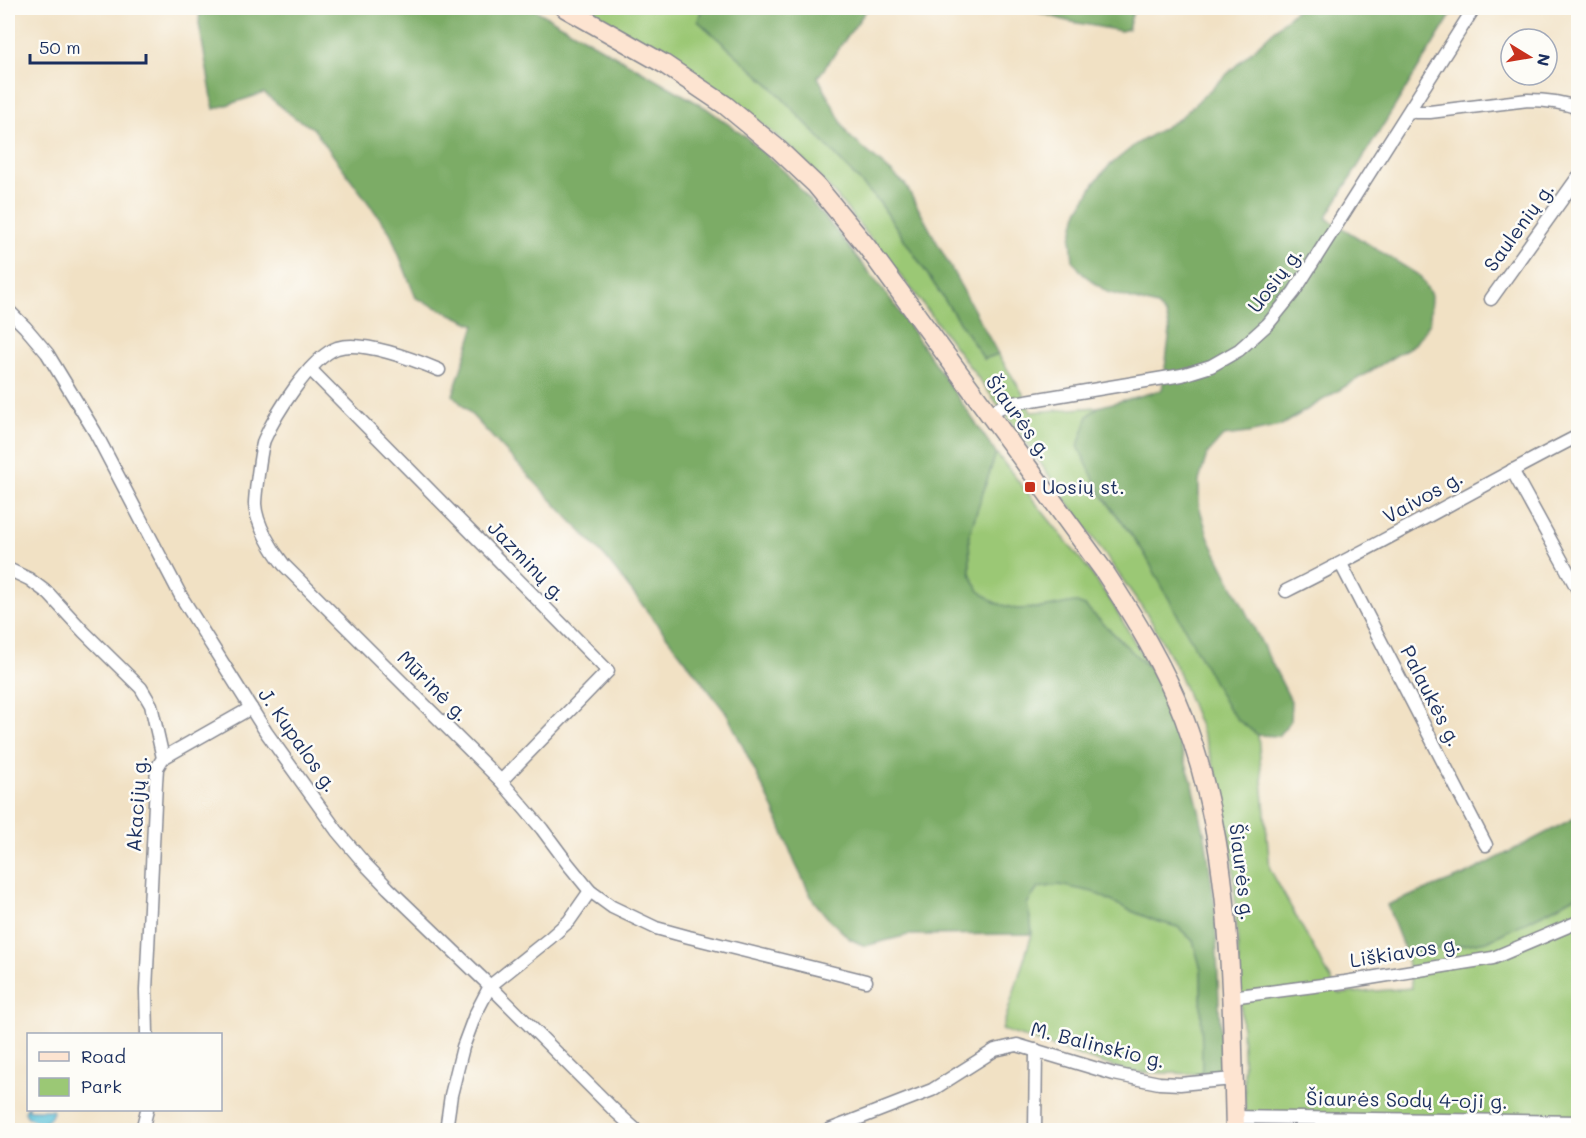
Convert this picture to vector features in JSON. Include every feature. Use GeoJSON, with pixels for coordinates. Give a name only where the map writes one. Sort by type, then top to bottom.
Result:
{"type":"FeatureCollection","features":[{"type":"Feature","properties":{"kind":"main road","name":"Šiaurės g."},"geometry":{"type":"LineString","coordinates":[[565,8],[664,64],[724,105],[777,148],[816,185],[867,247],[1123,600],[1156,657],[1184,718],[1202,773],[1217,837],[1226,911],[1235,1124]]}},
{"type":"Feature","properties":{"kind":"street","name":"Uosių g."},"geometry":{"type":"LineString","coordinates":[[989,414],[1008,404],[1182,375],[1211,366],[1239,350],[1268,324],[1294,292],[1474,8]]}},
{"type":"Feature","properties":{"kind":"street"},"geometry":{"type":"LineString","coordinates":[[1411,108],[1415,112],[1430,112],[1544,100],[1578,108]]}},
{"type":"Feature","properties":{"kind":"street","name":"Saulenių g."},"geometry":{"type":"LineString","coordinates":[[1491,299],[1578,177]]}},
{"type":"Feature","properties":{"kind":"street","name":"J. Kupalos g."},"geometry":{"type":"LineString","coordinates":[[8,310],[47,353],[95,432],[182,598],[251,708],[337,831],[364,864],[636,1131]]}},
{"type":"Feature","properties":{"kind":"street","name":"Mūrinė g."},"geometry":{"type":"LineString","coordinates":[[439,370],[385,352],[348,346],[336,349],[322,357],[310,369],[286,399],[263,442],[255,504],[261,526],[275,554],[501,781],[590,891],[612,907],[656,928],[689,938],[866,981]]}},
{"type":"Feature","properties":{"kind":"street","name":"Jazminų g."},"geometry":{"type":"LineString","coordinates":[[310,369],[608,671],[501,781]]}},
{"type":"Feature","properties":{"kind":"street","name":"Vaivos g."},"geometry":{"type":"LineString","coordinates":[[1286,591],[1341,564],[1578,436]]}},
{"type":"Feature","properties":{"kind":"street"},"geometry":{"type":"LineString","coordinates":[[1512,470],[1578,590]]}},
{"type":"Feature","properties":{"kind":"street","name":"Palaukės g."},"geometry":{"type":"LineString","coordinates":[[1341,564],[1486,845]]}},
{"type":"Feature","properties":{"kind":"street","name":"Akacijų g."},"geometry":{"type":"LineString","coordinates":[[8,569],[29,579],[49,594],[141,688],[151,705],[163,758],[157,768],[156,783],[146,990],[147,1033]]}},
{"type":"Feature","properties":{"kind":"street"},"geometry":{"type":"LineString","coordinates":[[163,758],[251,708]]}},
{"type":"Feature","properties":{"kind":"street"},"geometry":{"type":"LineString","coordinates":[[446,1131],[451,1095],[463,1047],[475,1015],[490,986],[569,921],[590,891]]}},
{"type":"Feature","properties":{"kind":"street","name":"Liškiavos g."},"geometry":{"type":"LineString","coordinates":[[1231,997],[1345,982],[1493,958],[1578,922]]}},
{"type":"Feature","properties":{"kind":"street","name":"M. Balinskio g."},"geometry":{"type":"LineString","coordinates":[[828,1131],[932,1090],[995,1050],[1017,1045],[1114,1074],[1159,1083],[1180,1084],[1233,1079]]}},
{"type":"Feature","properties":{"kind":"street"},"geometry":{"type":"LineString","coordinates":[[1035,1131],[1036,1050]]}},
{"type":"Feature","properties":{"kind":"street"},"geometry":{"type":"LineString","coordinates":[[142,1131],[147,1111]]}},
{"type":"Feature","properties":{"kind":"street","name":"Šiaurės Sodų 4-oji g."},"geometry":{"type":"LineString","coordinates":[[1235,1124],[1578,1122]]}},
{"type":"Feature","properties":{"kind":"green space"},"geometry":{"type":"Polygon","coordinates":[[[200,8],[532,8],[706,108],[747,138],[786,173],[838,233],[894,304],[996,453],[969,535],[970,573],[979,591],[996,603],[1016,609],[1042,608],[1074,602],[1085,606],[1151,670],[1167,706],[1193,785],[1205,836],[1215,905],[1222,1075],[1202,1074],[1201,969],[1193,941],[1178,927],[1129,910],[1093,892],[1059,885],[1038,888],[1027,904],[1032,934],[908,935],[865,946],[850,939],[827,917],[813,900],[795,863],[774,810],[727,714],[606,558],[453,395],[475,325],[416,298],[390,232],[313,128],[295,118],[264,93],[214,109],[199,24],[200,8]]]}},
{"type":"Feature","properties":{"kind":"green space"},"geometry":{"type":"Polygon","coordinates":[[[585,8],[702,8],[698,21],[771,86],[880,203],[984,359],[998,354],[1022,392],[1031,412],[1098,407],[1088,416],[1100,492],[1143,551],[1238,720],[1258,735],[1270,869],[1339,994],[1412,988],[1406,954],[1487,941],[1578,895],[1578,968],[1574,979],[1578,979],[1578,1130],[1246,1130],[1233,862],[1225,813],[1217,776],[1205,739],[1177,669],[1149,617],[1017,430],[913,291],[834,193],[795,151],[726,94],[671,58],[585,8]]]}},
{"type":"Feature","properties":{"kind":"green space"},"geometry":{"type":"Polygon","coordinates":[[[702,8],[868,8],[818,77],[848,135],[905,184],[998,354],[984,359],[880,203],[771,86],[698,21],[702,8]]]}},
{"type":"Feature","properties":{"kind":"green space"},"geometry":{"type":"Polygon","coordinates":[[[1024,8],[1134,8],[1128,29],[1121,31],[1067,21],[1024,8]]]}},
{"type":"Feature","properties":{"kind":"green space"},"geometry":{"type":"Polygon","coordinates":[[[1298,8],[1453,8],[1453,12],[1326,218],[1420,276],[1431,295],[1430,323],[1415,344],[1280,426],[1223,436],[1207,454],[1199,481],[1199,506],[1209,539],[1291,701],[1290,722],[1278,736],[1258,735],[1238,720],[1226,705],[1143,551],[1100,492],[1078,446],[1088,416],[1098,407],[1162,390],[1170,331],[1166,315],[1157,306],[1107,292],[1083,274],[1073,261],[1071,239],[1077,213],[1095,182],[1109,166],[1136,144],[1179,119],[1298,8]]]}},
{"type":"Feature","properties":{"kind":"green space"},"geometry":{"type":"Polygon","coordinates":[[[996,453],[1086,566],[1112,603],[1151,670],[1085,606],[1016,609],[995,603],[979,591],[970,573],[969,535],[996,453]]]}},
{"type":"Feature","properties":{"kind":"green space"},"geometry":{"type":"Polygon","coordinates":[[[1578,816],[1578,895],[1487,941],[1406,954],[1387,905],[1465,875],[1578,816]]]}},
{"type":"Feature","properties":{"kind":"green space"},"geometry":{"type":"Polygon","coordinates":[[[1059,885],[1093,891],[1129,910],[1178,927],[1193,941],[1201,969],[1202,1074],[1130,1072],[1002,1030],[1032,934],[1027,904],[1038,888],[1059,885]]]}},
{"type":"Feature","properties":{"kind":"water"},"geometry":{"type":"Polygon","coordinates":[[[27,1107],[27,1111],[53,1112],[45,1122],[30,1119],[25,1112],[27,1107]]]}},
{"type":"Feature","properties":{"kind":"place","name":"Uosių st."},"geometry":{"type":"Point","coordinates":[1030,487]}}]}
